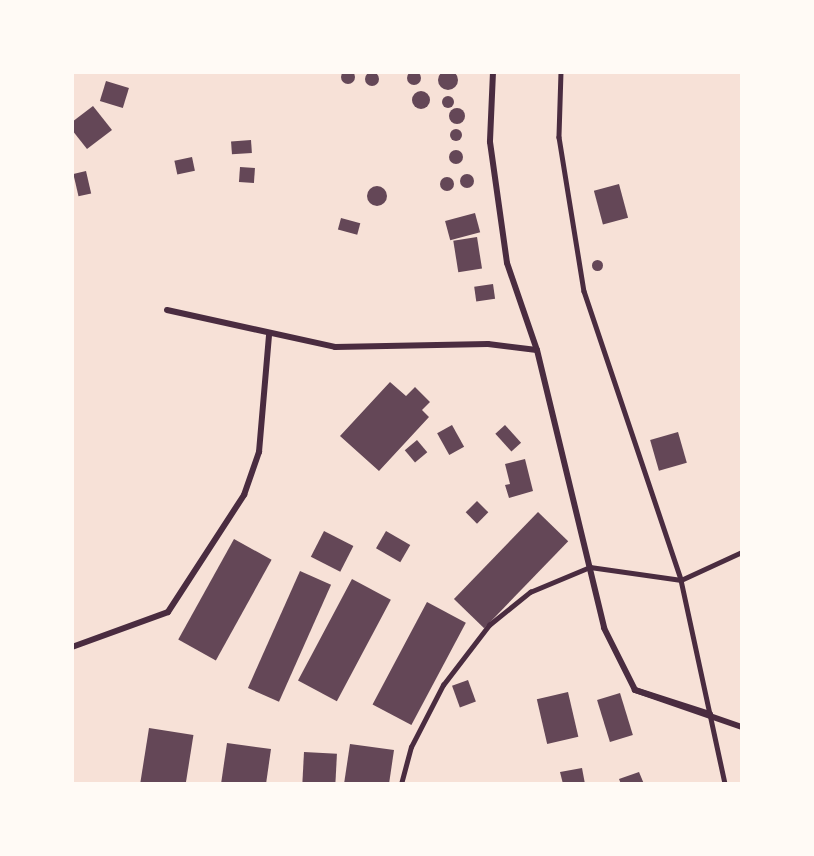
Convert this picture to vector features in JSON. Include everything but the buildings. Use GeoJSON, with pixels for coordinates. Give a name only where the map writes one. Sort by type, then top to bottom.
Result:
{"type":"FeatureCollection","features":[{"type":"Feature","properties":{"kind":"street"},"geometry":{"type":"LineString","coordinates":[[493,72],[490,142],[496,204],[507,263],[537,350],[604,628],[635,690],[742,727]]}},
{"type":"Feature","properties":{"kind":"street"},"geometry":{"type":"LineString","coordinates":[[167,310],[269,335],[335,347],[488,344],[537,350]]}},
{"type":"Feature","properties":{"kind":"street"},"geometry":{"type":"LineString","coordinates":[[72,647],[168,612],[244,495],[259,452],[269,335]]}},
{"type":"Feature","properties":{"kind":"street"},"geometry":{"type":"LineString","coordinates":[[635,690],[710,714]]}},
{"type":"Feature","properties":{"kind":"lane"},"geometry":{"type":"LineString","coordinates":[[561,72],[560,137],[584,291],[681,580],[724,784]]}},
{"type":"Feature","properties":{"kind":"lane"},"geometry":{"type":"LineString","coordinates":[[401,784],[411,747],[443,685],[489,625],[530,592],[590,567],[681,580],[742,552]]}}]}
